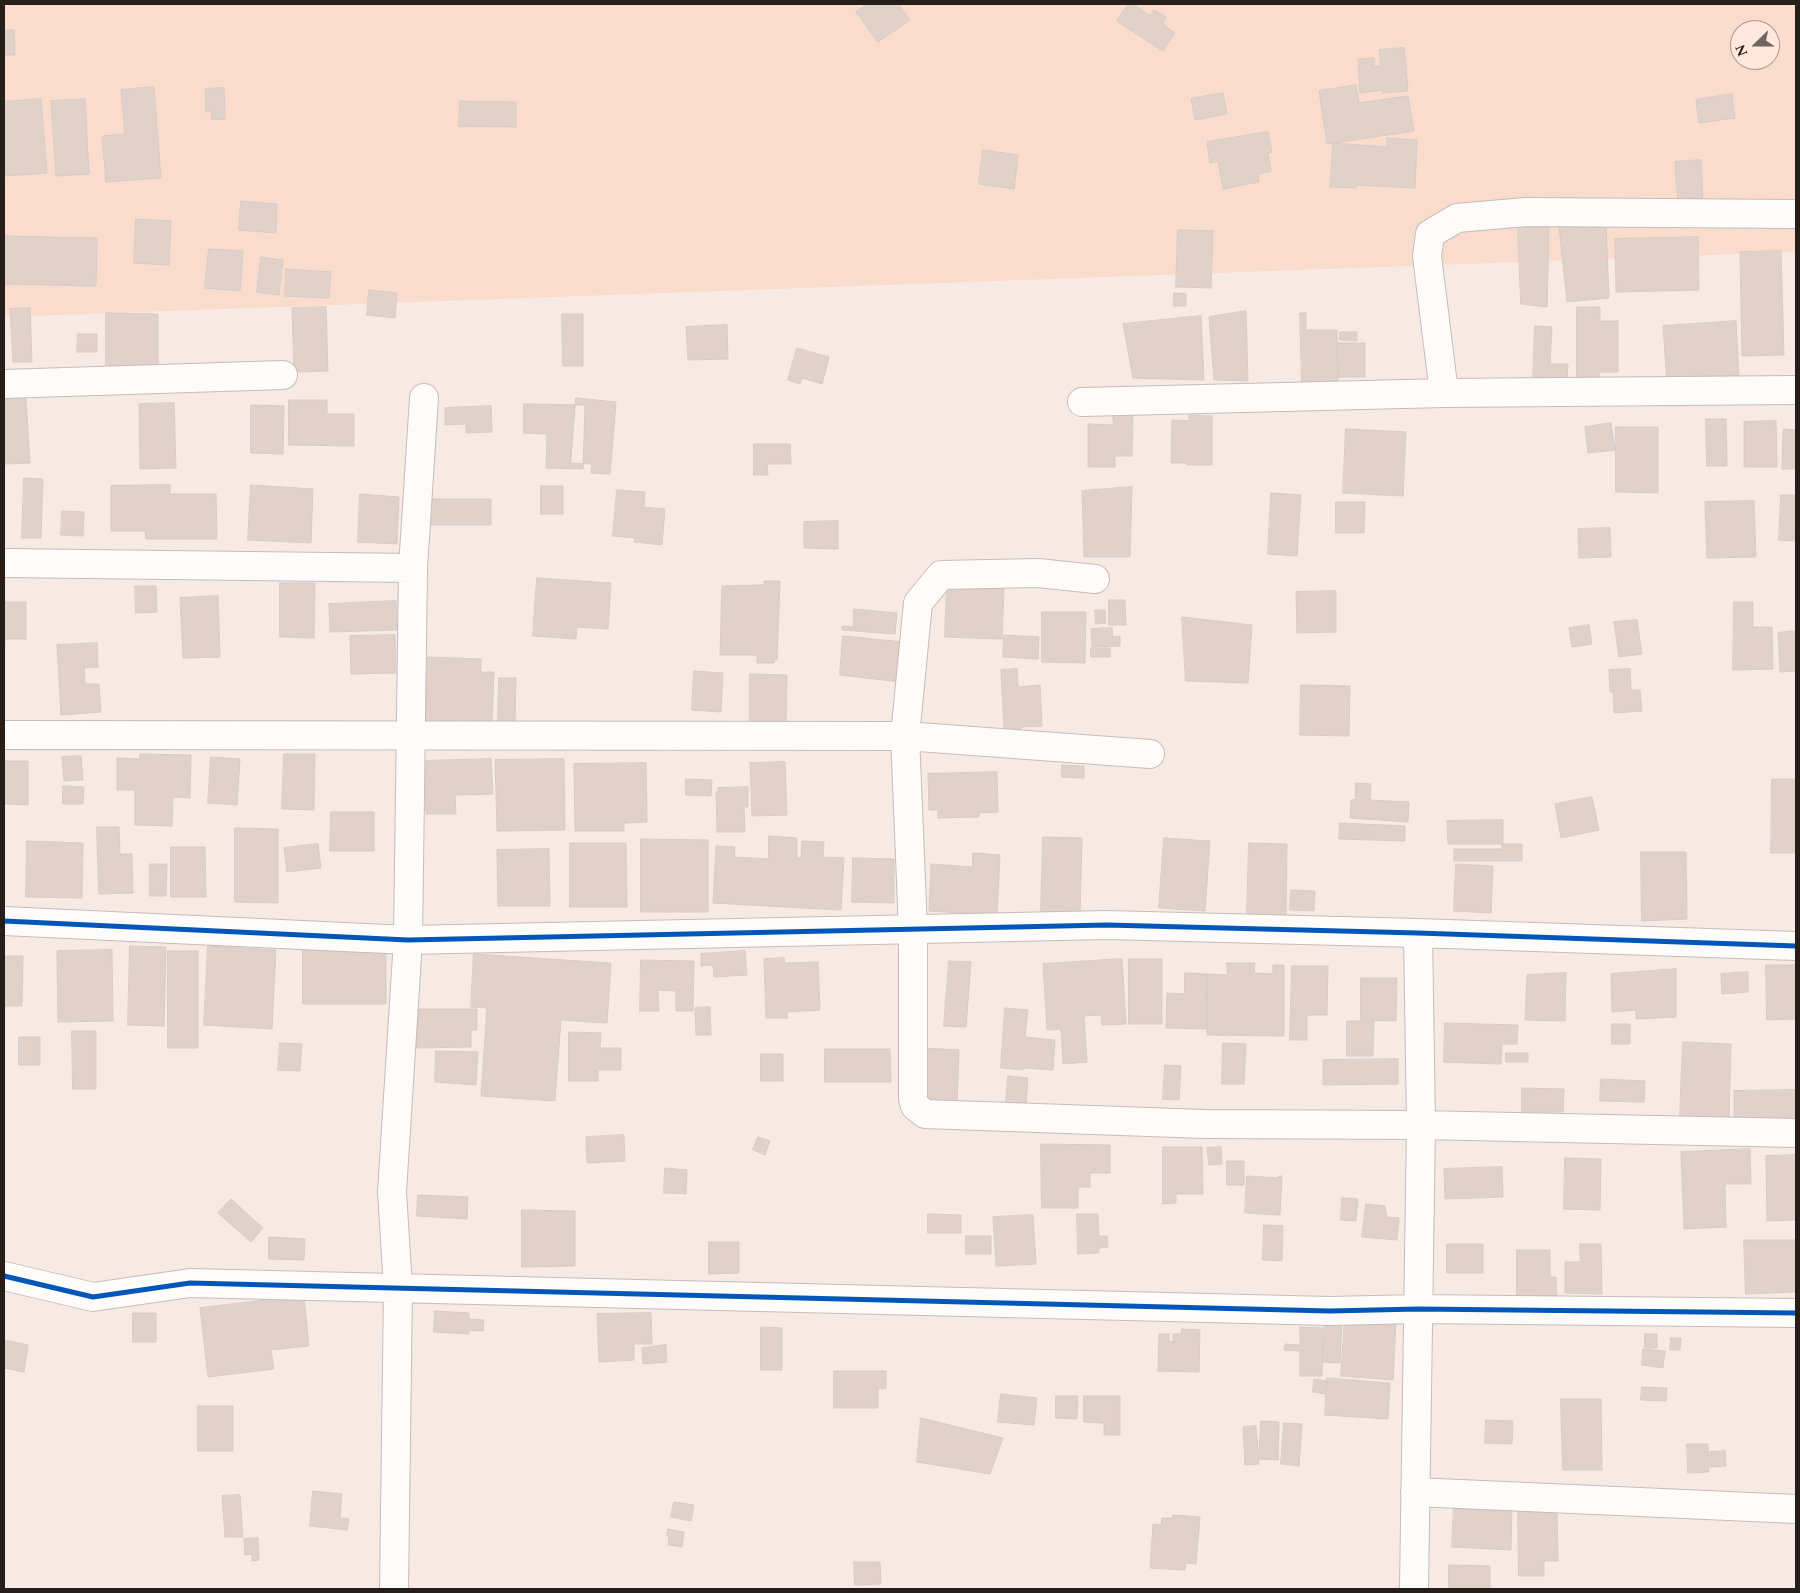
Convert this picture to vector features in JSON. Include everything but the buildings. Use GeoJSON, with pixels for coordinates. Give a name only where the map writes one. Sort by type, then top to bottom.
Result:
{"type":"FeatureCollection","features":[{"type":"Feature","properties":{"kind":"street"},"geometry":{"type":"LineString","coordinates":[[1444,393],[1427,256],[1430,234],[1457,218],[1526,212],[1796,214]]}},
{"type":"Feature","properties":{"kind":"street"},"geometry":{"type":"LineString","coordinates":[[4,384],[283,374]]}},
{"type":"Feature","properties":{"kind":"street"},"geometry":{"type":"LineString","coordinates":[[1082,402],[1444,393],[1796,390]]}},
{"type":"Feature","properties":{"kind":"street"},"geometry":{"type":"LineString","coordinates":[[394,1589],[398,1288],[392,1192],[408,940],[413,568],[424,398]]}},
{"type":"Feature","properties":{"kind":"street"},"geometry":{"type":"LineString","coordinates":[[4,563],[413,568]]}},
{"type":"Feature","properties":{"kind":"street"},"geometry":{"type":"LineString","coordinates":[[1095,578],[1038,573],[941,575],[918,603],[905,736],[913,929],[913,1099],[915,1106],[925,1114],[1205,1124],[1421,1125],[1796,1133]]}},
{"type":"Feature","properties":{"kind":"street"},"geometry":{"type":"LineString","coordinates":[[4,735],[905,736],[1150,754]]}},
{"type":"Feature","properties":{"kind":"street"},"geometry":{"type":"LineString","coordinates":[[4,921],[408,940],[1107,926],[1418,933],[1796,946]]}},
{"type":"Feature","properties":{"kind":"street"},"geometry":{"type":"LineString","coordinates":[[1414,1589],[1421,1125],[1418,933]]}},
{"type":"Feature","properties":{"kind":"street"},"geometry":{"type":"LineString","coordinates":[[4,1276],[93,1297],[190,1283],[1320,1311],[1418,1309],[1796,1313]]}},
{"type":"Feature","properties":{"kind":"street"},"geometry":{"type":"LineString","coordinates":[[1415,1492],[1796,1509]]}},
{"type":"Feature","properties":{"kind":"shaded area"},"geometry":{"type":"Polygon","coordinates":[[[4,4],[1796,4],[1796,252],[4,317],[4,4]]]}},
{"type":"Feature","properties":{"kind":"cycle path"},"geometry":{"type":"LineString","coordinates":[[4,921],[408,940],[1107,925],[1796,946]]}},
{"type":"Feature","properties":{"kind":"cycle path"},"geometry":{"type":"LineString","coordinates":[[4,1276],[93,1297],[190,1283],[1330,1311],[1418,1309],[1796,1313]]}}]}
